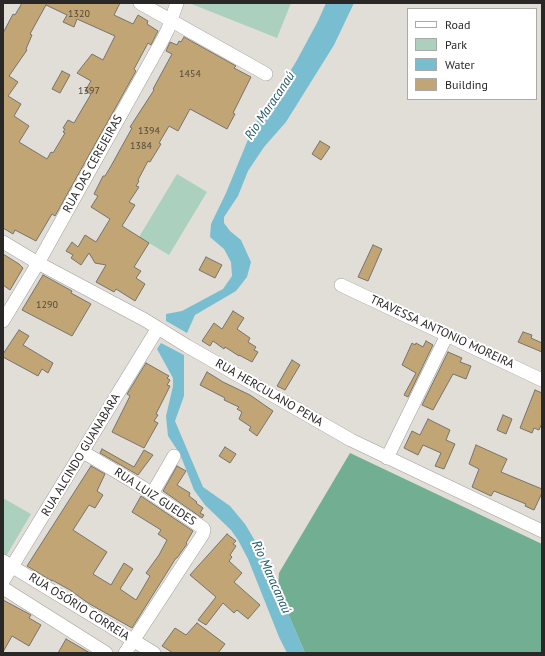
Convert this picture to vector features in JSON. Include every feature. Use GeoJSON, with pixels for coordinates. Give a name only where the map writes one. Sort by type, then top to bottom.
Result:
{"type":"FeatureCollection","features":[{"type":"Feature","properties":{"kind":"street"},"geometry":{"type":"LineString","coordinates":[[140,3],[266,74]]}},
{"type":"Feature","properties":{"kind":"street","name":"RUA DAS CEREJEIRAS"},"geometry":{"type":"LineString","coordinates":[[3,321],[38,263],[163,39],[177,3]]}},
{"type":"Feature","properties":{"kind":"street","name":"RUA HERCULANO PENA"},"geometry":{"type":"LineString","coordinates":[[3,242],[38,263],[161,330],[351,440],[542,531]]}},
{"type":"Feature","properties":{"kind":"street","name":"TRAVESSA ANTONIO MOREIRA"},"geometry":{"type":"LineString","coordinates":[[341,285],[542,380]]}},
{"type":"Feature","properties":{"kind":"street","name":"RUA ALCINDO GUANABARA"},"geometry":{"type":"LineString","coordinates":[[3,581],[8,563],[83,452],[161,330]]}},
{"type":"Feature","properties":{"kind":"street"},"geometry":{"type":"LineString","coordinates":[[387,458],[447,335]]}},
{"type":"Feature","properties":{"kind":"street","name":"RUA LUIZ GUEDES"},"geometry":{"type":"LineString","coordinates":[[83,452],[152,494],[203,528],[204,532],[125,653]]}},
{"type":"Feature","properties":{"kind":"street"},"geometry":{"type":"LineString","coordinates":[[152,494],[174,456]]}},
{"type":"Feature","properties":{"kind":"street","name":"RUA OSÓRIO CORREIA"},"geometry":{"type":"LineString","coordinates":[[8,563],[154,653]]}},
{"type":"Feature","properties":{"kind":"street","name":"RUA OSÓRIO CORREIA"},"geometry":{"type":"LineString","coordinates":[[3,588],[106,653]]}},
{"type":"Feature","properties":{"kind":"green space"},"geometry":{"type":"Polygon","coordinates":[[[189,3],[291,3],[277,38],[189,3]]]}},
{"type":"Feature","properties":{"kind":"green space"},"geometry":{"type":"Polygon","coordinates":[[[177,174],[207,192],[169,255],[139,237],[177,174]]]}},
{"type":"Feature","properties":{"kind":"green space"},"geometry":{"type":"Polygon","coordinates":[[[350,453],[542,544],[542,653],[305,653],[278,590],[279,573],[350,453]]]}},
{"type":"Feature","properties":{"kind":"green space"},"geometry":{"type":"Polygon","coordinates":[[[3,498],[31,514],[5,558],[3,557],[3,498]]]}},
{"type":"Feature","properties":{"kind":"water","name":"Rio Maracanaú"},"geometry":{"type":"Polygon","coordinates":[[[326,3],[354,3],[334,45],[286,122],[264,147],[248,171],[238,196],[224,217],[224,223],[230,231],[241,240],[251,262],[247,277],[236,291],[195,315],[187,333],[166,321],[166,314],[182,311],[223,289],[232,276],[231,262],[224,249],[210,237],[211,224],[226,193],[254,125],[271,103],[297,60],[326,3]]]}},
{"type":"Feature","properties":{"kind":"water"},"geometry":{"type":"Polygon","coordinates":[[[161,343],[184,355],[184,396],[175,421],[203,487],[230,506],[245,524],[263,554],[305,653],[287,653],[279,637],[248,559],[238,540],[231,530],[205,505],[194,490],[180,454],[168,436],[166,416],[173,386],[173,378],[157,349],[161,343]]]}},
{"type":"Feature","properties":{"kind":"building"},"geometry":{"type":"Polygon","coordinates":[[[22,3],[120,3],[114,15],[133,24],[138,15],[148,21],[147,24],[158,31],[151,45],[148,43],[134,69],[136,71],[55,216],[52,214],[36,241],[15,230],[13,234],[3,228],[3,33],[13,14],[15,15],[22,3]],[[46,5],[30,34],[32,35],[26,49],[27,50],[9,76],[18,82],[8,96],[21,104],[14,116],[29,126],[19,142],[47,159],[51,152],[53,153],[65,133],[63,132],[65,129],[63,128],[68,120],[74,123],[91,94],[85,91],[91,81],[77,73],[92,54],[103,60],[115,36],[77,19],[74,27],[63,22],[67,15],[46,5]]]}},
{"type":"Feature","properties":{"kind":"building"},"geometry":{"type":"Polygon","coordinates":[[[184,37],[236,66],[234,68],[251,77],[233,113],[235,114],[227,129],[190,109],[178,131],[169,126],[159,143],[161,144],[150,162],[148,161],[138,180],[139,181],[136,186],[139,187],[129,202],[135,205],[122,226],[149,243],[134,267],[141,271],[136,278],[145,284],[135,301],[116,289],[114,292],[96,282],[106,265],[95,263],[89,253],[81,265],[71,258],[73,255],[66,251],[72,242],[78,247],[85,235],[96,242],[110,219],[91,207],[98,196],[94,194],[132,128],[130,127],[154,90],[153,89],[172,54],[166,51],[170,42],[177,45],[184,37]]]}},
{"type":"Feature","properties":{"kind":"building"},"geometry":{"type":"Polygon","coordinates":[[[62,71],[70,75],[60,93],[52,89],[62,71]]]}},
{"type":"Feature","properties":{"kind":"building"},"geometry":{"type":"Polygon","coordinates":[[[320,141],[330,147],[321,160],[312,154],[320,141]]]}},
{"type":"Feature","properties":{"kind":"building"},"geometry":{"type":"Polygon","coordinates":[[[373,245],[382,249],[368,281],[358,277],[373,245]]]}},
{"type":"Feature","properties":{"kind":"building"},"geometry":{"type":"Polygon","coordinates":[[[3,254],[23,268],[10,290],[3,285],[3,254]]]}},
{"type":"Feature","properties":{"kind":"building"},"geometry":{"type":"Polygon","coordinates":[[[206,257],[222,265],[215,278],[199,270],[206,257]]]}},
{"type":"Feature","properties":{"kind":"building"},"geometry":{"type":"Polygon","coordinates":[[[43,275],[72,291],[71,293],[91,304],[72,336],[22,310],[43,275]]]}},
{"type":"Feature","properties":{"kind":"building"},"geometry":{"type":"Polygon","coordinates":[[[233,311],[244,318],[237,329],[250,338],[248,342],[256,347],[254,350],[258,352],[252,362],[225,347],[224,349],[213,341],[210,346],[202,341],[214,323],[222,329],[233,311]]]}},
{"type":"Feature","properties":{"kind":"building"},"geometry":{"type":"Polygon","coordinates":[[[19,330],[29,336],[23,345],[53,363],[48,373],[42,369],[38,376],[3,357],[3,354],[19,330]]]}},
{"type":"Feature","properties":{"kind":"building"},"geometry":{"type":"Polygon","coordinates":[[[523,332],[532,335],[531,338],[542,343],[542,352],[518,342],[523,332]]]}},
{"type":"Feature","properties":{"kind":"building"},"geometry":{"type":"Polygon","coordinates":[[[426,341],[433,345],[408,397],[404,395],[416,373],[402,365],[412,343],[415,345],[416,343],[423,347],[426,341]]]}},
{"type":"Feature","properties":{"kind":"building"},"geometry":{"type":"Polygon","coordinates":[[[448,352],[462,358],[460,362],[471,366],[466,379],[453,374],[433,410],[422,405],[448,352]]]}},
{"type":"Feature","properties":{"kind":"building"},"geometry":{"type":"Polygon","coordinates":[[[292,360],[300,365],[285,390],[277,386],[292,360]]]}},
{"type":"Feature","properties":{"kind":"building"},"geometry":{"type":"Polygon","coordinates":[[[146,363],[169,376],[167,378],[170,380],[167,385],[170,386],[156,414],[158,415],[154,421],[158,423],[144,448],[112,432],[130,396],[127,394],[146,363]]]}},
{"type":"Feature","properties":{"kind":"building"},"geometry":{"type":"Polygon","coordinates":[[[207,372],[223,382],[250,395],[273,411],[257,436],[249,430],[251,427],[239,419],[242,412],[237,409],[239,407],[224,400],[225,398],[200,385],[207,372]]]}},
{"type":"Feature","properties":{"kind":"building"},"geometry":{"type":"Polygon","coordinates":[[[535,390],[542,393],[542,423],[539,430],[534,428],[532,433],[520,428],[535,390]]]}},
{"type":"Feature","properties":{"kind":"building"},"geometry":{"type":"Polygon","coordinates":[[[503,415],[512,419],[506,434],[497,430],[503,415]]]}},
{"type":"Feature","properties":{"kind":"building"},"geometry":{"type":"Polygon","coordinates":[[[428,419],[450,430],[446,440],[455,444],[444,469],[435,466],[441,453],[423,445],[418,455],[404,448],[412,431],[420,435],[428,419]]]}},
{"type":"Feature","properties":{"kind":"building"},"geometry":{"type":"Polygon","coordinates":[[[476,445],[507,459],[501,472],[542,489],[542,493],[534,510],[525,506],[526,504],[494,491],[491,496],[472,487],[479,469],[469,464],[476,445]]]}},
{"type":"Feature","properties":{"kind":"building"},"geometry":{"type":"Polygon","coordinates":[[[225,447],[236,454],[230,463],[219,456],[225,447]]]}},
{"type":"Feature","properties":{"kind":"building"},"geometry":{"type":"Polygon","coordinates":[[[102,449],[134,467],[144,450],[153,455],[138,475],[100,453],[102,449]]]}},
{"type":"Feature","properties":{"kind":"building"},"geometry":{"type":"Polygon","coordinates":[[[91,466],[105,474],[97,491],[103,495],[95,508],[89,505],[73,530],[107,552],[93,574],[111,585],[124,563],[133,569],[120,589],[136,600],[150,576],[146,573],[159,555],[167,540],[158,534],[161,530],[132,512],[141,496],[193,531],[186,543],[187,544],[176,558],[132,628],[27,566],[91,466]]]}},
{"type":"Feature","properties":{"kind":"building"},"geometry":{"type":"Polygon","coordinates":[[[177,466],[186,471],[177,485],[190,493],[189,496],[203,508],[200,513],[204,515],[202,518],[163,491],[177,466]]]}},
{"type":"Feature","properties":{"kind":"building"},"geometry":{"type":"Polygon","coordinates":[[[227,534],[236,541],[233,544],[236,546],[230,555],[232,557],[229,561],[242,573],[234,582],[260,605],[248,619],[237,610],[234,613],[223,603],[206,625],[198,620],[216,597],[190,575],[227,534]]]}},
{"type":"Feature","properties":{"kind":"building"},"geometry":{"type":"Polygon","coordinates":[[[3,600],[31,615],[29,618],[41,625],[29,646],[12,636],[3,652],[3,600]]]}},
{"type":"Feature","properties":{"kind":"building"},"geometry":{"type":"Polygon","coordinates":[[[197,623],[225,644],[218,653],[173,653],[162,646],[175,628],[186,635],[197,623]]]}},
{"type":"Feature","properties":{"kind":"building"},"geometry":{"type":"Polygon","coordinates":[[[66,639],[90,653],[58,653],[66,639]]]}}]}
